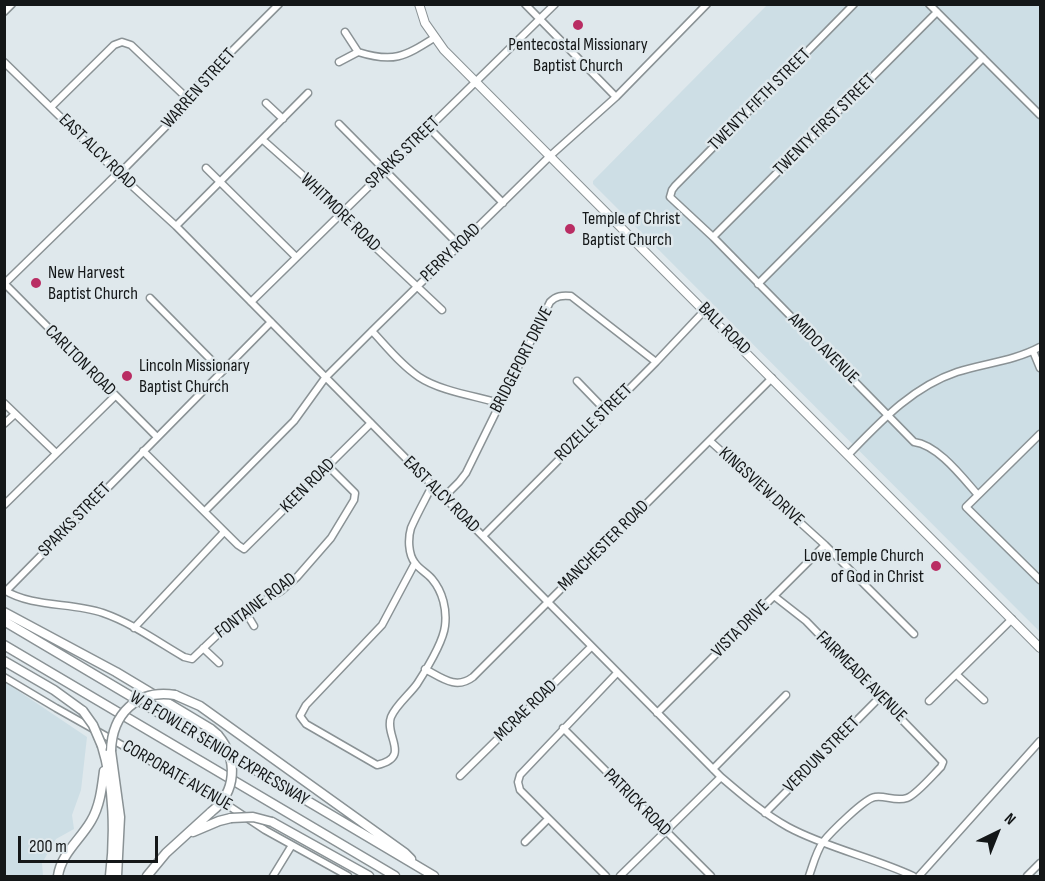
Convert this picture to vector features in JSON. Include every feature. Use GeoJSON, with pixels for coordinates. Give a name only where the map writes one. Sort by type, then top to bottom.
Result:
{"type":"FeatureCollection","features":[{"type":"Feature","properties":{"kind":"highway"},"geometry":{"type":"LineString","coordinates":[[4,612],[131,681],[211,729],[230,753],[233,770],[227,794],[218,807],[166,853],[147,876]]}},
{"type":"Feature","properties":{"kind":"highway","name":"W B FOWLER SENIOR EXPRESSWAY"},"geometry":{"type":"LineString","coordinates":[[4,621],[434,876]]}},
{"type":"Feature","properties":{"kind":"highway","name":"W B FOWLER SENIOR EXPRESSWAY"},"geometry":{"type":"LineString","coordinates":[[4,645],[395,876]]}},
{"type":"Feature","properties":{"kind":"highway"},"geometry":{"type":"LineString","coordinates":[[4,661],[47,686],[82,711],[93,725],[108,755],[120,817],[117,876]]}},
{"type":"Feature","properties":{"kind":"highway"},"geometry":{"type":"LineString","coordinates":[[57,876],[62,860],[91,820],[96,809],[118,718],[137,700],[151,695],[175,695],[209,712],[405,853],[420,868]]}},
{"type":"Feature","properties":{"kind":"highway"},"geometry":{"type":"LineString","coordinates":[[108,755],[112,832],[110,876]]}},
{"type":"Feature","properties":{"kind":"highway"},"geometry":{"type":"LineString","coordinates":[[184,836],[219,821],[253,817],[272,822],[369,876]]}},
{"type":"Feature","properties":{"kind":"main road","name":"BALL ROAD"},"geometry":{"type":"LineString","coordinates":[[418,4],[434,38],[476,82],[1041,648]]}},
{"type":"Feature","properties":{"kind":"street"},"geometry":{"type":"LineString","coordinates":[[4,12],[12,4]]}},
{"type":"Feature","properties":{"kind":"street","name":"WARREN STREET"},"geometry":{"type":"LineString","coordinates":[[5,284],[184,107],[195,88],[279,4]]}},
{"type":"Feature","properties":{"kind":"street"},"geometry":{"type":"LineString","coordinates":[[525,4],[616,97]]}},
{"type":"Feature","properties":{"kind":"street","name":"SPARKS STREET"},"geometry":{"type":"LineString","coordinates":[[251,302],[555,4]]}},
{"type":"Feature","properties":{"kind":"street","name":"PERRY ROAD"},"geometry":{"type":"LineString","coordinates":[[205,511],[294,421],[325,378],[550,156],[616,97],[708,4]]}},
{"type":"Feature","properties":{"kind":"street","name":"TWENTY FIFTH STREET"},"geometry":{"type":"LineString","coordinates":[[670,197],[675,186],[854,4]]}},
{"type":"Feature","properties":{"kind":"street"},"geometry":{"type":"LineString","coordinates":[[929,4],[1041,115]]}},
{"type":"Feature","properties":{"kind":"street","name":"TWENTY FIRST STREET"},"geometry":{"type":"LineString","coordinates":[[713,237],[937,12]]}},
{"type":"Feature","properties":{"kind":"street"},"geometry":{"type":"LineString","coordinates":[[345,32],[358,52]]}},
{"type":"Feature","properties":{"kind":"street"},"geometry":{"type":"LineString","coordinates":[[339,62],[358,52],[385,59],[397,58],[407,55],[434,38]]}},
{"type":"Feature","properties":{"kind":"street"},"geometry":{"type":"LineString","coordinates":[[51,107],[114,45],[122,42],[131,45],[189,100]]}},
{"type":"Feature","properties":{"kind":"street"},"geometry":{"type":"LineString","coordinates":[[758,284],[983,58]]}},
{"type":"Feature","properties":{"kind":"street","name":"EAST ALCY ROAD"},"geometry":{"type":"LineString","coordinates":[[4,62],[118,174],[176,226],[721,777],[765,813],[788,827],[823,843],[913,876]]}},
{"type":"Feature","properties":{"kind":"street"},"geometry":{"type":"LineString","coordinates":[[176,226],[308,93]]}},
{"type":"Feature","properties":{"kind":"street"},"geometry":{"type":"LineString","coordinates":[[266,103],[284,119]]}},
{"type":"Feature","properties":{"kind":"street"},"geometry":{"type":"LineString","coordinates":[[339,124],[460,246]]}},
{"type":"Feature","properties":{"kind":"street"},"geometry":{"type":"LineString","coordinates":[[429,128],[503,203]]}},
{"type":"Feature","properties":{"kind":"street","name":"WHITMORE ROAD"},"geometry":{"type":"LineString","coordinates":[[263,140],[307,179],[340,214],[442,310]]}},
{"type":"Feature","properties":{"kind":"street"},"geometry":{"type":"LineString","coordinates":[[206,168],[296,256]]}},
{"type":"Feature","properties":{"kind":"street","name":"AMIDO AVENUE"},"geometry":{"type":"LineString","coordinates":[[670,197],[713,237],[886,415],[914,442],[927,445],[935,451],[978,495]]}},
{"type":"Feature","properties":{"kind":"street","name":"CARLTON ROAD"},"geometry":{"type":"LineString","coordinates":[[5,284],[157,437]]}},
{"type":"Feature","properties":{"kind":"street","name":"BRIDGEPORT DRIVE"},"geometry":{"type":"LineString","coordinates":[[444,497],[466,472],[550,302],[555,297],[571,296],[657,362]]}},
{"type":"Feature","properties":{"kind":"street"},"geometry":{"type":"LineString","coordinates":[[150,298],[222,371]]}},
{"type":"Feature","properties":{"kind":"street","name":"ROZELLE STREET"},"geometry":{"type":"LineString","coordinates":[[483,536],[657,362],[705,310]]}},
{"type":"Feature","properties":{"kind":"street","name":"SPARKS STREET"},"geometry":{"type":"LineString","coordinates":[[5,590],[271,322]]}},
{"type":"Feature","properties":{"kind":"street"},"geometry":{"type":"LineString","coordinates":[[372,331],[419,378],[499,403]]}},
{"type":"Feature","properties":{"kind":"street"},"geometry":{"type":"LineString","coordinates":[[848,455],[886,415],[914,393],[946,376],[1041,347]]}},
{"type":"Feature","properties":{"kind":"street"},"geometry":{"type":"LineString","coordinates":[[1033,351],[1041,368]]}},
{"type":"Feature","properties":{"kind":"street","name":"MANCHESTER ROAD"},"geometry":{"type":"LineString","coordinates":[[425,669],[453,683],[465,683],[772,378]]}},
{"type":"Feature","properties":{"kind":"street"},"geometry":{"type":"LineString","coordinates":[[577,381],[606,411]]}},
{"type":"Feature","properties":{"kind":"street"},"geometry":{"type":"LineString","coordinates":[[4,505],[115,396]]}},
{"type":"Feature","properties":{"kind":"street"},"geometry":{"type":"LineString","coordinates":[[4,404],[56,453]]}},
{"type":"Feature","properties":{"kind":"street"},"geometry":{"type":"LineString","coordinates":[[4,424],[15,414]]}},
{"type":"Feature","properties":{"kind":"street","name":"KEEN ROAD"},"geometry":{"type":"LineString","coordinates":[[224,531],[244,549],[371,423]]}},
{"type":"Feature","properties":{"kind":"street"},"geometry":{"type":"LineString","coordinates":[[1041,434],[966,507],[1041,580]]}},
{"type":"Feature","properties":{"kind":"street","name":"KINGSVIEW DRIVE"},"geometry":{"type":"LineString","coordinates":[[710,441],[825,545],[914,634]]}},
{"type":"Feature","properties":{"kind":"street"},"geometry":{"type":"LineString","coordinates":[[5,590],[19,597],[105,613],[134,628],[224,531],[143,451]]}},
{"type":"Feature","properties":{"kind":"street","name":"FONTAINE ROAD"},"geometry":{"type":"LineString","coordinates":[[134,628],[184,657],[192,658],[237,616],[280,591],[297,577],[332,538],[354,500],[355,493],[328,466]]}},
{"type":"Feature","properties":{"kind":"street"},"geometry":{"type":"LineString","coordinates":[[415,563],[382,625],[306,705],[300,716],[306,724],[377,765],[387,763],[394,756],[396,746],[390,722],[392,714],[417,684],[445,628],[446,611],[442,596],[433,580],[415,563],[411,554],[411,529],[432,486]]}},
{"type":"Feature","properties":{"kind":"street","name":"VISTA DRIVE"},"geometry":{"type":"LineString","coordinates":[[657,713],[825,545]]}},
{"type":"Feature","properties":{"kind":"street","name":"FAIRMEADE AVENUE"},"geometry":{"type":"LineString","coordinates":[[774,596],[806,621],[943,762],[941,767],[909,797],[892,800],[877,796],[870,798],[838,826],[823,843]]}},
{"type":"Feature","properties":{"kind":"street"},"geometry":{"type":"LineString","coordinates":[[245,611],[254,626]]}},
{"type":"Feature","properties":{"kind":"street"},"geometry":{"type":"LineString","coordinates":[[929,701],[1012,619]]}},
{"type":"Feature","properties":{"kind":"street","name":"MCRAE ROAD"},"geometry":{"type":"LineString","coordinates":[[460,776],[591,647]]}},
{"type":"Feature","properties":{"kind":"street"},"geometry":{"type":"LineString","coordinates":[[203,648],[219,663]]}},
{"type":"Feature","properties":{"kind":"street"},"geometry":{"type":"LineString","coordinates":[[606,876],[520,790],[518,782],[520,775],[617,673]]}},
{"type":"Feature","properties":{"kind":"street"},"geometry":{"type":"LineString","coordinates":[[957,675],[984,700]]}},
{"type":"Feature","properties":{"kind":"street","name":"CORPORATE AVENUE"},"geometry":{"type":"LineString","coordinates":[[4,677],[348,876]]}},
{"type":"Feature","properties":{"kind":"street"},"geometry":{"type":"LineString","coordinates":[[713,769],[786,696]]}},
{"type":"Feature","properties":{"kind":"street","name":"VERDUN STREET"},"geometry":{"type":"LineString","coordinates":[[765,813],[880,697]]}},
{"type":"Feature","properties":{"kind":"street","name":"PATRICK ROAD"},"geometry":{"type":"LineString","coordinates":[[563,728],[711,876]]}},
{"type":"Feature","properties":{"kind":"street"},"geometry":{"type":"LineString","coordinates":[[919,876],[1041,741]]}},
{"type":"Feature","properties":{"kind":"street"},"geometry":{"type":"LineString","coordinates":[[620,876],[721,777]]}},
{"type":"Feature","properties":{"kind":"street"},"geometry":{"type":"LineString","coordinates":[[525,842],[548,819]]}},
{"type":"Feature","properties":{"kind":"street"},"geometry":{"type":"LineString","coordinates":[[810,876],[815,857],[823,843]]}},
{"type":"Feature","properties":{"kind":"street"},"geometry":{"type":"LineString","coordinates":[[273,876],[292,845]]}},
{"type":"Feature","properties":{"kind":"street"},"geometry":{"type":"LineString","coordinates":[[1027,876],[1041,863]]}},
{"type":"Feature","properties":{"kind":"shaded area"},"geometry":{"type":"Polygon","coordinates":[[[767,5],[1040,5],[1040,632],[593,184],[593,181],[767,5]]]}},
{"type":"Feature","properties":{"kind":"shaded area"},"geometry":{"type":"Polygon","coordinates":[[[5,682],[87,737],[81,790],[72,815],[74,829],[56,839],[42,863],[43,876],[5,876],[5,682]]]}},
{"type":"Feature","properties":{"kind":"place","name":"Pentecostal Missionary Baptist Church"},"geometry":{"type":"Point","coordinates":[578,25]}},
{"type":"Feature","properties":{"kind":"place","name":"Temple of Christ Baptist Church"},"geometry":{"type":"Point","coordinates":[570,229]}},
{"type":"Feature","properties":{"kind":"place","name":"New Harvest Baptist Church"},"geometry":{"type":"Point","coordinates":[36,283]}},
{"type":"Feature","properties":{"kind":"place","name":"Lincoln Missionary Baptist Church"},"geometry":{"type":"Point","coordinates":[127,376]}},
{"type":"Feature","properties":{"kind":"place","name":"Love Temple Church of God in Christ"},"geometry":{"type":"Point","coordinates":[936,566]}}]}
